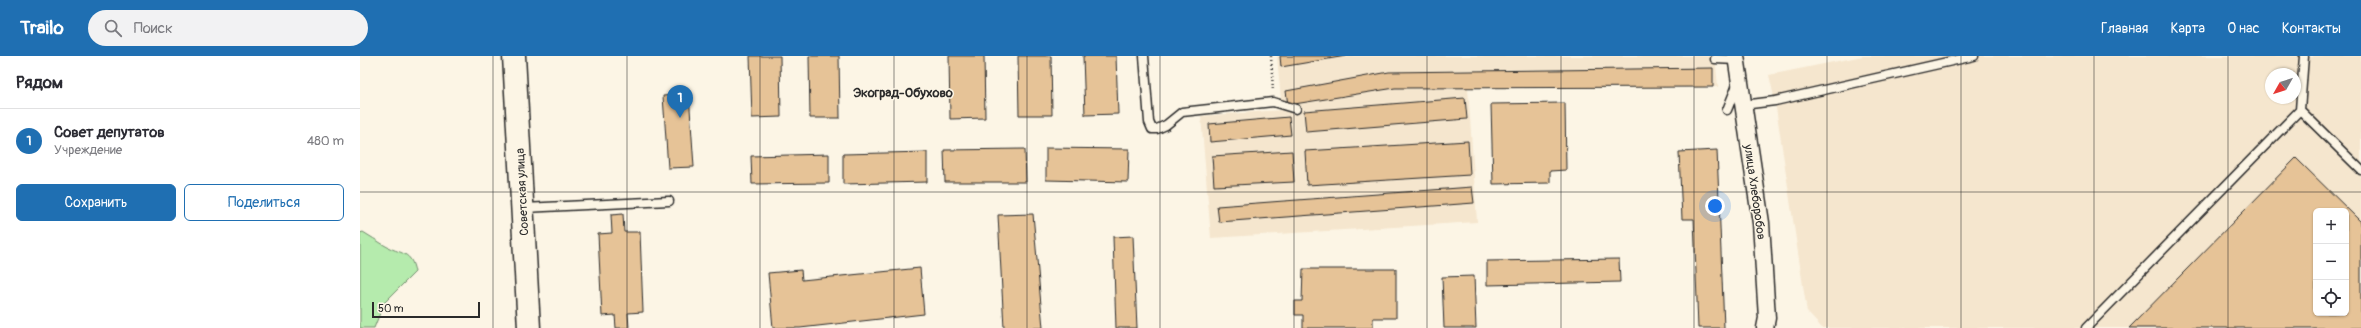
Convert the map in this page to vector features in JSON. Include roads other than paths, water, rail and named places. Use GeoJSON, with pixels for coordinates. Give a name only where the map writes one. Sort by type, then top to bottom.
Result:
{"type":"FeatureCollection","features":[{"type":"Feature","properties":{"kind":"main road","name":"Советская улица"},"geometry":{"type":"LineString","coordinates":[[514,56],[529,328]]}},
{"type":"Feature","properties":{"kind":"street","name":"улица Хлеборобов"},"geometry":{"type":"LineString","coordinates":[[1736,58],[1761,223],[1767,318],[1766,328]]}},
{"type":"Feature","properties":{"kind":"lane"},"geometry":{"type":"LineString","coordinates":[[1144,56],[1149,122],[1152,129],[1157,129],[1166,124],[1182,112],[1273,102],[1296,109]]}},
{"type":"Feature","properties":{"kind":"lane"},"geometry":{"type":"LineString","coordinates":[[1743,106],[1775,101],[1974,56]]}},
{"type":"Feature","properties":{"kind":"lane"},"geometry":{"type":"LineString","coordinates":[[2086,328],[2300,110],[2304,56]]}},
{"type":"Feature","properties":{"kind":"lane"},"geometry":{"type":"LineString","coordinates":[[1715,60],[1736,58]]}},
{"type":"Feature","properties":{"kind":"lane"},"geometry":{"type":"LineString","coordinates":[[1727,110],[1739,80]]}},
{"type":"Feature","properties":{"kind":"lane"},"geometry":{"type":"LineString","coordinates":[[2300,110],[2361,170]]}},
{"type":"Feature","properties":{"kind":"lane"},"geometry":{"type":"LineString","coordinates":[[522,208],[669,202]]}},
{"type":"Feature","properties":{"kind":"place","name":"Совет депутатов"},"geometry":{"type":"Point","coordinates":[680,118]}},
{"type":"Feature","properties":{"kind":"district","name":"Экоград-Обухово"},"geometry":{"type":"Point","coordinates":[903,92]}}]}
